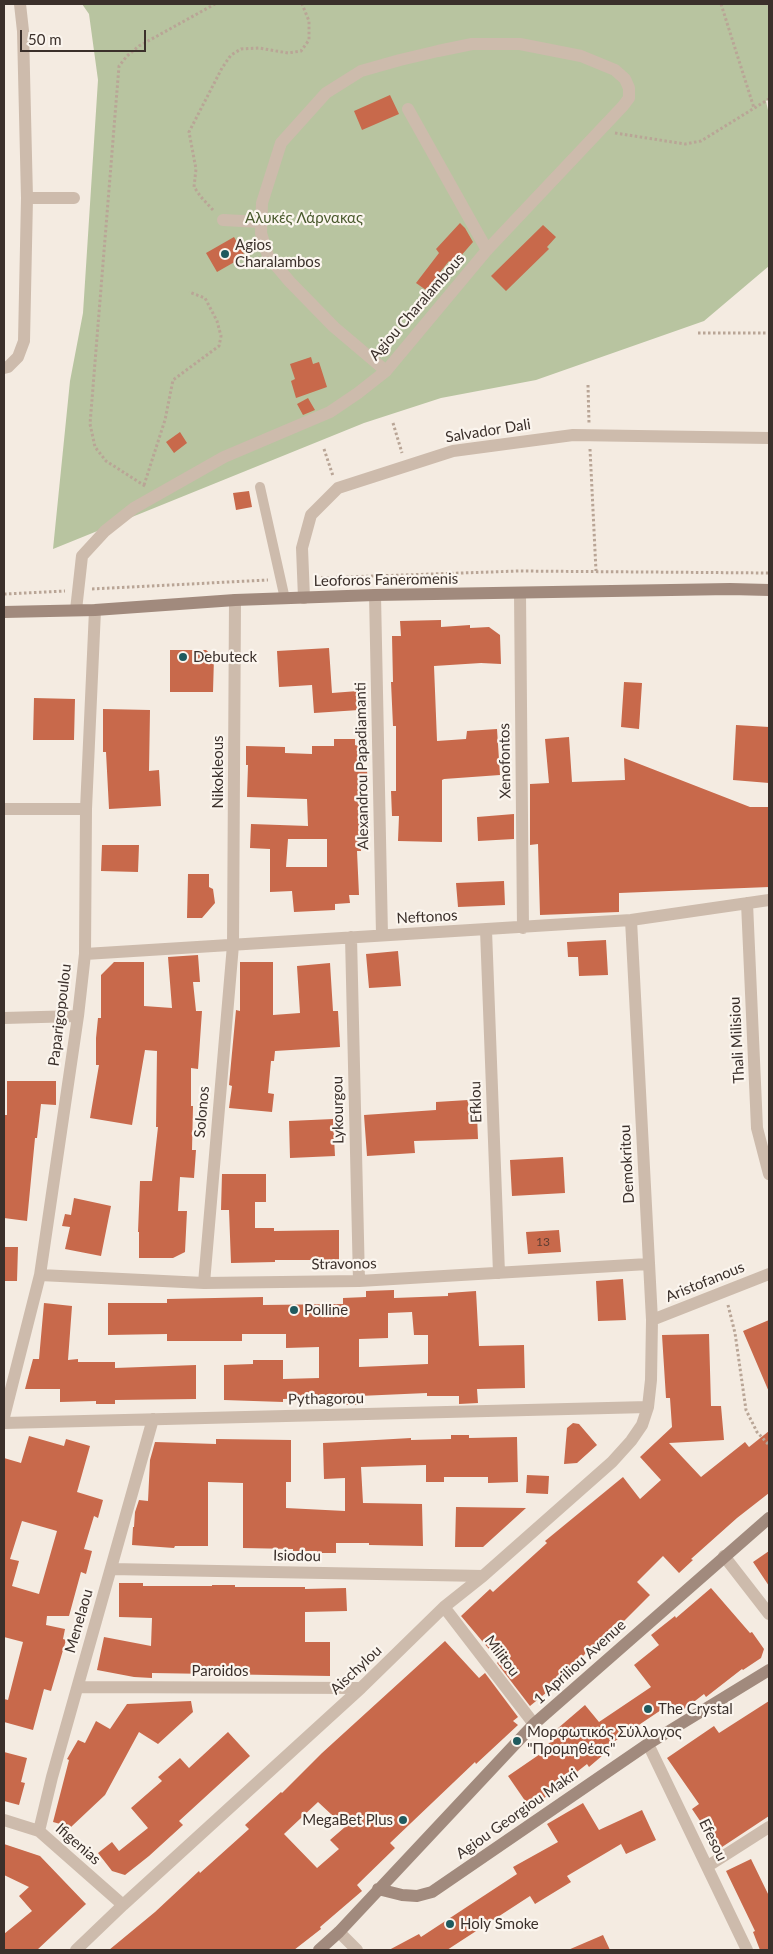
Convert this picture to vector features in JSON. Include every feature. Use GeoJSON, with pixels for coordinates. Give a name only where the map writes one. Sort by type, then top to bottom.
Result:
{"type":"FeatureCollection","features":[{"type":"Feature","properties":{"kind":"main road","name":"Leoforos Faneromenis"},"geometry":{"type":"LineString","coordinates":[[7,614],[234,600],[375,595],[720,589],[769,590]]}},
{"type":"Feature","properties":{"kind":"main road","name":"1 Apriliou Avenue"},"geometry":{"type":"LineString","coordinates":[[319,1950],[339,1932],[534,1724],[769,1518]]}},
{"type":"Feature","properties":{"kind":"main road","name":"Agiou Georgiou Makri"},"geometry":{"type":"LineString","coordinates":[[378,1889],[410,1896],[432,1892],[648,1744],[769,1670]]}},
{"type":"Feature","properties":{"kind":"street"},"geometry":{"type":"LineString","coordinates":[[4,368],[8,367],[18,357],[24,341],[27,198],[23,31],[20,4]]}},
{"type":"Feature","properties":{"kind":"street","name":"Agiou Charalambous"},"geometry":{"type":"LineString","coordinates":[[76,610],[82,556],[105,531],[134,508],[224,457],[330,412],[358,393],[386,370],[487,250],[629,98],[629,88],[625,79],[615,70],[581,56],[520,44],[472,44],[361,71],[326,94],[281,143],[262,203],[261,222]]}},
{"type":"Feature","properties":{"kind":"street"},"geometry":{"type":"LineString","coordinates":[[408,109],[487,250]]}},
{"type":"Feature","properties":{"kind":"street"},"geometry":{"type":"LineString","coordinates":[[27,198],[74,198]]}},
{"type":"Feature","properties":{"kind":"street"},"geometry":{"type":"LineString","coordinates":[[223,220],[261,222],[261,233],[268,256],[290,282],[334,326],[386,370]]}},
{"type":"Feature","properties":{"kind":"street","name":"Salvador Dali"},"geometry":{"type":"LineString","coordinates":[[304,598],[302,548],[311,515],[338,488],[453,451],[573,435],[769,438]]}},
{"type":"Feature","properties":{"kind":"street","name":"Xenofontos"},"geometry":{"type":"LineString","coordinates":[[520,593],[523,928]]}},
{"type":"Feature","properties":{"kind":"street","name":"Alexandrou Papadiamanti"},"geometry":{"type":"LineString","coordinates":[[375,595],[382,935]]}},
{"type":"Feature","properties":{"kind":"street","name":"Nikokleous"},"geometry":{"type":"LineString","coordinates":[[234,600],[234,944]]}},
{"type":"Feature","properties":{"kind":"street","name":"Paparigopoulou"},"geometry":{"type":"LineString","coordinates":[[4,1417],[40,1275],[78,1016],[84,954],[86,809],[95,610]]}},
{"type":"Feature","properties":{"kind":"street"},"geometry":{"type":"LineString","coordinates":[[4,809],[86,809]]}},
{"type":"Feature","properties":{"kind":"street","name":"Neftonos"},"geometry":{"type":"LineString","coordinates":[[84,954],[631,920],[769,900]]}},
{"type":"Feature","properties":{"kind":"street","name":"Thali Milisiou"},"geometry":{"type":"LineString","coordinates":[[747,903],[757,1128],[769,1174]]}},
{"type":"Feature","properties":{"kind":"street","name":"Demokritou"},"geometry":{"type":"LineString","coordinates":[[631,920],[652,1320],[651,1380],[648,1407]]}},
{"type":"Feature","properties":{"kind":"street","name":"Efklou"},"geometry":{"type":"LineString","coordinates":[[486,930],[498,1273]]}},
{"type":"Feature","properties":{"kind":"street","name":"Lykourgou"},"geometry":{"type":"LineString","coordinates":[[351,937],[358,1281]]}},
{"type":"Feature","properties":{"kind":"street","name":"Solonos"},"geometry":{"type":"LineString","coordinates":[[204,1283],[234,944]]}},
{"type":"Feature","properties":{"kind":"street"},"geometry":{"type":"LineString","coordinates":[[4,1018],[78,1016]]}},
{"type":"Feature","properties":{"kind":"street","name":"Stravonos"},"geometry":{"type":"LineString","coordinates":[[40,1275],[204,1283],[358,1281],[648,1264]]}},
{"type":"Feature","properties":{"kind":"street","name":"Aristofanous"},"geometry":{"type":"LineString","coordinates":[[652,1320],[769,1274]]}},
{"type":"Feature","properties":{"kind":"street","name":"Pythagorou"},"geometry":{"type":"LineString","coordinates":[[4,1423],[648,1407]]}},
{"type":"Feature","properties":{"kind":"street","name":"Aischylou"},"geometry":{"type":"LineString","coordinates":[[76,1950],[361,1688],[444,1607],[483,1576],[612,1462],[631,1441],[642,1425],[648,1407]]}},
{"type":"Feature","properties":{"kind":"street","name":"Menelaou"},"geometry":{"type":"LineString","coordinates":[[39,1832],[52,1777],[152,1419]]}},
{"type":"Feature","properties":{"kind":"street"},"geometry":{"type":"LineString","coordinates":[[724,1556],[769,1614]]}},
{"type":"Feature","properties":{"kind":"street","name":"Isiodou"},"geometry":{"type":"LineString","coordinates":[[111,1569],[483,1576]]}},
{"type":"Feature","properties":{"kind":"street","name":"Militou"},"geometry":{"type":"LineString","coordinates":[[444,1607],[534,1724]]}},
{"type":"Feature","properties":{"kind":"street","name":"Paroidos"},"geometry":{"type":"LineString","coordinates":[[78,1687],[361,1688]]}},
{"type":"Feature","properties":{"kind":"street","name":"Efesou"},"geometry":{"type":"LineString","coordinates":[[648,1744],[747,1950]]}},
{"type":"Feature","properties":{"kind":"street","name":"Ifigenias"},"geometry":{"type":"LineString","coordinates":[[4,1820],[39,1832],[123,1905]]}},
{"type":"Feature","properties":{"kind":"street"},"geometry":{"type":"LineString","coordinates":[[708,1866],[769,1826]]}},
{"type":"Feature","properties":{"kind":"street"},"geometry":{"type":"LineString","coordinates":[[339,1932],[357,1950]]}},
{"type":"Feature","properties":{"kind":"lane"},"geometry":{"type":"LineString","coordinates":[[260,487],[285,598]]}},
{"type":"Feature","properties":{"kind":"path"},"geometry":{"type":"LineString","coordinates":[[158,495],[106,461],[95,447],[90,424],[119,66],[139,46],[215,4]]}},
{"type":"Feature","properties":{"kind":"path"},"geometry":{"type":"LineString","coordinates":[[223,220],[201,197],[194,186],[196,169],[189,132],[222,68],[231,55],[241,49],[259,48],[288,53],[301,51],[309,40],[309,22],[302,4]]}},
{"type":"Feature","properties":{"kind":"path"},"geometry":{"type":"LineString","coordinates":[[721,4],[754,108]]}},
{"type":"Feature","properties":{"kind":"path"},"geometry":{"type":"LineString","coordinates":[[599,131],[685,144],[701,141],[769,99]]}},
{"type":"Feature","properties":{"kind":"path"},"geometry":{"type":"LineString","coordinates":[[144,486],[165,420],[173,380],[220,346],[221,336],[219,328],[205,298],[190,292]]}},
{"type":"Feature","properties":{"kind":"path"},"geometry":{"type":"LineString","coordinates":[[698,333],[769,333]]}},
{"type":"Feature","properties":{"kind":"path"},"geometry":{"type":"LineString","coordinates":[[588,385],[596,571]]}},
{"type":"Feature","properties":{"kind":"path"},"geometry":{"type":"LineString","coordinates":[[392,423],[406,466]]}},
{"type":"Feature","properties":{"kind":"path"},"geometry":{"type":"LineString","coordinates":[[324,449],[338,488]]}},
{"type":"Feature","properties":{"kind":"path"},"geometry":{"type":"LineString","coordinates":[[303,578],[519,571],[769,573]]}},
{"type":"Feature","properties":{"kind":"path"},"geometry":{"type":"LineString","coordinates":[[4,594],[280,579]]}},
{"type":"Feature","properties":{"kind":"path"},"geometry":{"type":"LineString","coordinates":[[725,1292],[735,1333],[746,1410],[757,1432],[769,1446]]}},
{"type":"Feature","properties":{"kind":"green space","name":"Αλυκές Λάρνακας"},"geometry":{"type":"Polygon","coordinates":[[[82,4],[769,4],[769,99],[766,101],[769,115],[769,266],[704,321],[536,380],[441,398],[364,423],[53,549],[70,381],[83,313],[98,80],[89,14],[82,4]]]}},
{"type":"Feature","properties":{"kind":"building"},"geometry":{"type":"Polygon","coordinates":[[[390,95],[399,114],[362,130],[354,111],[390,95]]]}},
{"type":"Feature","properties":{"kind":"building"},"geometry":{"type":"Polygon","coordinates":[[[460,223],[473,242],[453,265],[449,261],[426,290],[416,283],[439,253],[436,249],[460,223]]]}},
{"type":"Feature","properties":{"kind":"building"},"geometry":{"type":"Polygon","coordinates":[[[543,225],[556,237],[547,247],[549,249],[506,291],[491,276],[543,225]]]}},
{"type":"Feature","properties":{"kind":"building","name":"Agios Charalambos"},"geometry":{"type":"Polygon","coordinates":[[[234,237],[245,256],[217,272],[206,253],[234,237]]]}},
{"type":"Feature","properties":{"kind":"building"},"geometry":{"type":"Polygon","coordinates":[[[311,357],[313,364],[319,362],[327,387],[296,398],[291,381],[295,379],[290,364],[311,357]]]}},
{"type":"Feature","properties":{"kind":"building"},"geometry":{"type":"Polygon","coordinates":[[[308,398],[315,410],[303,415],[297,404],[308,398]]]}},
{"type":"Feature","properties":{"kind":"building"},"geometry":{"type":"Polygon","coordinates":[[[180,432],[187,443],[174,453],[166,442],[180,432]]]}},
{"type":"Feature","properties":{"kind":"building"},"geometry":{"type":"Polygon","coordinates":[[[249,491],[252,507],[236,510],[233,493],[249,491]]]}},
{"type":"Feature","properties":{"kind":"building"},"geometry":{"type":"Polygon","coordinates":[[[441,620],[441,627],[470,625],[470,628],[489,627],[500,635],[501,664],[481,663],[434,666],[437,741],[466,739],[467,731],[497,729],[500,775],[442,780],[442,842],[398,841],[399,816],[392,816],[391,791],[396,791],[396,726],[393,726],[391,682],[393,682],[392,636],[401,636],[400,621],[441,620]]]}},
{"type":"Feature","properties":{"kind":"building"},"geometry":{"type":"Polygon","coordinates":[[[329,648],[332,693],[358,691],[359,710],[314,713],[312,685],[279,687],[277,651],[329,648]]]}},
{"type":"Feature","properties":{"kind":"building"},"geometry":{"type":"Polygon","coordinates":[[[170,650],[206,650],[214,657],[213,692],[170,692],[170,650]]]}},
{"type":"Feature","properties":{"kind":"building"},"geometry":{"type":"Polygon","coordinates":[[[624,682],[642,683],[639,729],[621,727],[624,682]]]}},
{"type":"Feature","properties":{"kind":"building"},"geometry":{"type":"Polygon","coordinates":[[[34,698],[75,699],[74,740],[33,740],[34,698]]]}},
{"type":"Feature","properties":{"kind":"building"},"geometry":{"type":"Polygon","coordinates":[[[103,709],[150,710],[149,771],[159,770],[161,806],[109,809],[106,752],[103,752],[103,709]]]}},
{"type":"Feature","properties":{"kind":"building"},"geometry":{"type":"Polygon","coordinates":[[[736,725],[769,727],[769,783],[733,780],[736,725]]]}},
{"type":"Feature","properties":{"kind":"building"},"geometry":{"type":"Polygon","coordinates":[[[569,737],[572,782],[625,780],[624,758],[750,807],[769,807],[769,887],[619,893],[619,912],[540,915],[538,844],[530,845],[530,784],[549,783],[545,739],[569,737]]]}},
{"type":"Feature","properties":{"kind":"building"},"geometry":{"type":"Polygon","coordinates":[[[334,739],[355,739],[355,745],[364,748],[364,769],[367,769],[368,793],[362,793],[361,851],[357,851],[359,895],[349,895],[350,903],[335,904],[335,910],[294,912],[292,891],[270,892],[270,849],[250,848],[251,824],[308,826],[307,799],[247,797],[248,765],[246,765],[246,746],[285,747],[285,753],[312,754],[312,746],[334,746],[334,739]],[[288,839],[286,867],[327,867],[327,839],[288,839]]]}},
{"type":"Feature","properties":{"kind":"building"},"geometry":{"type":"Polygon","coordinates":[[[514,814],[514,839],[478,841],[477,817],[514,814]]]}},
{"type":"Feature","properties":{"kind":"building"},"geometry":{"type":"Polygon","coordinates":[[[102,845],[139,845],[138,872],[101,871],[102,845]]]}},
{"type":"Feature","properties":{"kind":"building"},"geometry":{"type":"Polygon","coordinates":[[[188,874],[209,874],[209,887],[213,889],[215,903],[202,918],[187,918],[188,874]]]}},
{"type":"Feature","properties":{"kind":"building"},"geometry":{"type":"Polygon","coordinates":[[[504,881],[505,905],[458,907],[456,883],[504,881]]]}},
{"type":"Feature","properties":{"kind":"building"},"geometry":{"type":"Polygon","coordinates":[[[606,940],[608,975],[579,976],[578,957],[568,957],[567,942],[606,940]]]}},
{"type":"Feature","properties":{"kind":"building"},"geometry":{"type":"Polygon","coordinates":[[[398,951],[401,986],[369,988],[366,954],[398,951]]]}},
{"type":"Feature","properties":{"kind":"building"},"geometry":{"type":"Polygon","coordinates":[[[198,955],[200,982],[193,982],[196,1011],[202,1011],[198,1069],[191,1068],[191,1106],[193,1106],[192,1150],[196,1150],[194,1178],[180,1177],[178,1211],[187,1211],[185,1252],[173,1258],[139,1258],[140,1181],[152,1181],[158,1127],[156,1127],[157,1051],[145,1050],[132,1125],[90,1118],[99,1065],[96,1065],[96,1038],[98,1018],[101,1018],[101,975],[114,962],[144,962],[144,1006],[172,1008],[168,957],[198,955]]]}},
{"type":"Feature","properties":{"kind":"building"},"geometry":{"type":"Polygon","coordinates":[[[240,962],[273,962],[273,1015],[300,1013],[297,966],[330,963],[333,1011],[338,1011],[340,1047],[275,1051],[274,1061],[271,1061],[268,1093],[274,1094],[272,1112],[229,1108],[232,1086],[229,1085],[236,1010],[240,1011],[240,962]]]}},
{"type":"Feature","properties":{"kind":"building"},"geometry":{"type":"Polygon","coordinates":[[[7,1081],[56,1081],[56,1105],[41,1104],[37,1138],[35,1138],[27,1221],[4,1218],[4,1115],[7,1115],[7,1081]]]}},
{"type":"Feature","properties":{"kind":"building"},"geometry":{"type":"Polygon","coordinates":[[[468,1100],[469,1115],[477,1115],[478,1139],[414,1141],[415,1153],[367,1156],[364,1115],[436,1110],[436,1102],[468,1100]]]}},
{"type":"Feature","properties":{"kind":"building"},"geometry":{"type":"Polygon","coordinates":[[[333,1119],[335,1156],[290,1158],[289,1121],[333,1119]]]}},
{"type":"Feature","properties":{"kind":"building"},"geometry":{"type":"Polygon","coordinates":[[[563,1157],[565,1193],[512,1196],[510,1160],[563,1157]]]}},
{"type":"Feature","properties":{"kind":"building"},"geometry":{"type":"Polygon","coordinates":[[[222,1174],[266,1174],[266,1202],[255,1202],[255,1228],[274,1228],[274,1231],[339,1230],[339,1260],[275,1260],[275,1262],[231,1263],[229,1210],[221,1210],[222,1174]]]}},
{"type":"Feature","properties":{"kind":"building"},"geometry":{"type":"Polygon","coordinates":[[[74,1198],[111,1206],[101,1256],[65,1249],[70,1227],[62,1226],[65,1214],[71,1215],[74,1198]]]}},
{"type":"Feature","properties":{"kind":"building"},"geometry":{"type":"Polygon","coordinates":[[[559,1230],[561,1252],[528,1254],[526,1232],[559,1230]]]}},
{"type":"Feature","properties":{"kind":"building"},"geometry":{"type":"Polygon","coordinates":[[[4,1247],[18,1247],[17,1281],[4,1281],[4,1247]]]}},
{"type":"Feature","properties":{"kind":"building"},"geometry":{"type":"Polygon","coordinates":[[[623,1279],[626,1320],[598,1321],[596,1281],[623,1279]]]}},
{"type":"Feature","properties":{"kind":"building"},"geometry":{"type":"Polygon","coordinates":[[[394,1290],[394,1298],[448,1296],[448,1293],[476,1291],[479,1346],[524,1345],[525,1388],[477,1389],[478,1403],[459,1404],[459,1396],[427,1396],[427,1393],[359,1396],[359,1405],[340,1405],[340,1397],[283,1399],[283,1402],[224,1400],[224,1365],[253,1364],[253,1360],[283,1360],[283,1379],[319,1378],[319,1347],[286,1348],[286,1334],[242,1334],[242,1341],[167,1341],[167,1334],[108,1335],[108,1303],[167,1303],[167,1299],[263,1297],[263,1305],[343,1304],[343,1298],[366,1297],[366,1291],[394,1290]],[[412,1312],[388,1313],[388,1338],[359,1339],[359,1367],[428,1364],[428,1335],[414,1335],[412,1312]]]}},
{"type":"Feature","properties":{"kind":"building"},"geometry":{"type":"Polygon","coordinates":[[[44,1303],[72,1306],[68,1360],[78,1359],[78,1362],[115,1362],[115,1368],[196,1365],[196,1399],[115,1400],[115,1404],[96,1404],[96,1401],[60,1402],[60,1389],[25,1389],[33,1359],[39,1359],[44,1303]]]}},
{"type":"Feature","properties":{"kind":"building"},"geometry":{"type":"Polygon","coordinates":[[[769,1320],[769,1392],[743,1331],[769,1320]]]}},
{"type":"Feature","properties":{"kind":"building"},"geometry":{"type":"Polygon","coordinates":[[[709,1334],[711,1406],[721,1406],[724,1440],[669,1443],[701,1477],[745,1442],[749,1447],[769,1431],[769,1493],[737,1518],[691,1559],[693,1560],[679,1573],[663,1556],[637,1582],[650,1595],[619,1626],[616,1623],[573,1666],[575,1669],[530,1706],[497,1663],[499,1661],[461,1616],[490,1589],[493,1592],[547,1543],[545,1541],[623,1477],[640,1499],[661,1480],[640,1457],[672,1427],[670,1398],[666,1398],[662,1335],[709,1334]]]}},
{"type":"Feature","properties":{"kind":"building"},"geometry":{"type":"Polygon","coordinates":[[[573,1423],[579,1424],[597,1445],[577,1463],[564,1464],[567,1428],[573,1423]]]}},
{"type":"Feature","properties":{"kind":"building"},"geometry":{"type":"Polygon","coordinates":[[[451,1435],[469,1435],[469,1438],[517,1437],[518,1482],[488,1483],[488,1477],[444,1477],[444,1482],[426,1482],[426,1465],[361,1467],[363,1503],[422,1504],[423,1546],[336,1543],[336,1553],[293,1551],[293,1549],[243,1548],[243,1483],[208,1482],[208,1546],[175,1546],[174,1548],[132,1545],[135,1512],[139,1500],[148,1501],[150,1460],[155,1442],[216,1444],[216,1439],[291,1440],[291,1482],[286,1482],[286,1508],[345,1511],[345,1478],[324,1479],[323,1443],[411,1438],[411,1440],[451,1439],[451,1435]]]}},
{"type":"Feature","properties":{"kind":"building"},"geometry":{"type":"Polygon","coordinates":[[[29,1436],[64,1446],[66,1439],[90,1446],[77,1492],[103,1500],[98,1518],[94,1516],[84,1549],[92,1551],[86,1574],[81,1572],[69,1616],[47,1616],[46,1625],[65,1629],[63,1639],[66,1640],[51,1691],[44,1689],[33,1730],[4,1722],[4,1699],[8,1700],[23,1642],[4,1637],[4,1458],[21,1463],[29,1436]],[[22,1521],[10,1559],[19,1561],[12,1586],[39,1594],[57,1531],[22,1521]]]}},
{"type":"Feature","properties":{"kind":"building"},"geometry":{"type":"Polygon","coordinates":[[[527,1475],[549,1476],[548,1494],[526,1493],[527,1475]]]}},
{"type":"Feature","properties":{"kind":"building"},"geometry":{"type":"Polygon","coordinates":[[[456,1507],[526,1508],[483,1547],[455,1547],[456,1507]]]}},
{"type":"Feature","properties":{"kind":"building"},"geometry":{"type":"Polygon","coordinates":[[[769,1551],[769,1586],[753,1562],[769,1551]]]}},
{"type":"Feature","properties":{"kind":"building"},"geometry":{"type":"Polygon","coordinates":[[[119,1583],[143,1583],[143,1586],[235,1585],[235,1587],[305,1587],[305,1589],[346,1588],[347,1611],[305,1612],[305,1642],[330,1642],[330,1676],[152,1673],[152,1678],[134,1677],[97,1670],[104,1637],[151,1646],[152,1618],[119,1617],[119,1583]]]}},
{"type":"Feature","properties":{"kind":"building"},"geometry":{"type":"Polygon","coordinates":[[[711,1588],[750,1633],[752,1632],[764,1649],[761,1658],[742,1669],[706,1697],[704,1694],[678,1714],[670,1704],[615,1741],[617,1743],[589,1767],[587,1764],[560,1787],[530,1808],[508,1776],[543,1752],[541,1749],[562,1734],[557,1729],[585,1705],[599,1722],[651,1687],[634,1665],[659,1645],[651,1635],[675,1616],[676,1618],[711,1588]]]}},
{"type":"Feature","properties":{"kind":"building"},"geometry":{"type":"Polygon","coordinates":[[[445,1641],[479,1678],[485,1673],[518,1717],[513,1721],[518,1725],[476,1764],[475,1762],[390,1843],[395,1848],[357,1885],[362,1891],[320,1927],[321,1929],[294,1950],[109,1950],[249,1829],[245,1825],[282,1793],[322,1753],[445,1641]],[[318,1802],[284,1834],[317,1868],[339,1849],[330,1840],[345,1827],[318,1802]]]}},
{"type":"Feature","properties":{"kind":"building"},"geometry":{"type":"Polygon","coordinates":[[[191,1701],[193,1712],[158,1744],[139,1732],[105,1795],[71,1827],[53,1822],[69,1760],[67,1759],[78,1740],[85,1743],[96,1721],[110,1729],[127,1704],[191,1701]]]}},
{"type":"Feature","properties":{"kind":"building"},"geometry":{"type":"Polygon","coordinates":[[[769,1701],[769,1816],[719,1849],[692,1809],[699,1804],[667,1758],[714,1726],[719,1733],[769,1701]]]}},
{"type":"Feature","properties":{"kind":"building"},"geometry":{"type":"Polygon","coordinates":[[[228,1732],[250,1756],[179,1821],[183,1825],[149,1856],[125,1875],[112,1871],[98,1853],[112,1842],[119,1851],[148,1828],[131,1808],[162,1781],[158,1777],[180,1758],[189,1768],[228,1732]]]}},
{"type":"Feature","properties":{"kind":"building"},"geometry":{"type":"Polygon","coordinates":[[[4,1752],[27,1758],[21,1782],[25,1783],[19,1805],[4,1801],[4,1752]]]}},
{"type":"Feature","properties":{"kind":"building"},"geometry":{"type":"Polygon","coordinates":[[[583,1803],[599,1830],[642,1810],[656,1840],[626,1854],[621,1844],[567,1876],[571,1882],[535,1904],[530,1896],[447,1950],[389,1950],[419,1934],[421,1937],[517,1874],[513,1867],[558,1842],[547,1824],[583,1803]]]}},
{"type":"Feature","properties":{"kind":"building"},"geometry":{"type":"Polygon","coordinates":[[[4,1844],[40,1856],[86,1904],[37,1950],[4,1950],[4,1934],[32,1911],[19,1896],[29,1887],[4,1875],[4,1844]]]}},
{"type":"Feature","properties":{"kind":"building"},"geometry":{"type":"Polygon","coordinates":[[[751,1859],[769,1896],[769,1950],[760,1950],[753,1932],[755,1931],[726,1871],[751,1859]]]}},
{"type":"Feature","properties":{"kind":"building"},"geometry":{"type":"Polygon","coordinates":[[[603,1935],[610,1950],[568,1950],[603,1935]]]}},
{"type":"Feature","properties":{"kind":"place","name":"Agios Charalambos"},"geometry":{"type":"Point","coordinates":[225,254]}},
{"type":"Feature","properties":{"kind":"place","name":"Debuteck"},"geometry":{"type":"Point","coordinates":[183,657]}},
{"type":"Feature","properties":{"kind":"place","name":"Polline"},"geometry":{"type":"Point","coordinates":[294,1310]}},
{"type":"Feature","properties":{"kind":"place","name":"The Crystal"},"geometry":{"type":"Point","coordinates":[648,1709]}},
{"type":"Feature","properties":{"kind":"place","name":"Μορφωτικός Σύλλογος \"Προμηθέας\""},"geometry":{"type":"Point","coordinates":[517,1741]}},
{"type":"Feature","properties":{"kind":"place","name":"MegaBet Plus"},"geometry":{"type":"Point","coordinates":[403,1820]}},
{"type":"Feature","properties":{"kind":"place","name":"Holy Smoke"},"geometry":{"type":"Point","coordinates":[450,1924]}}]}
